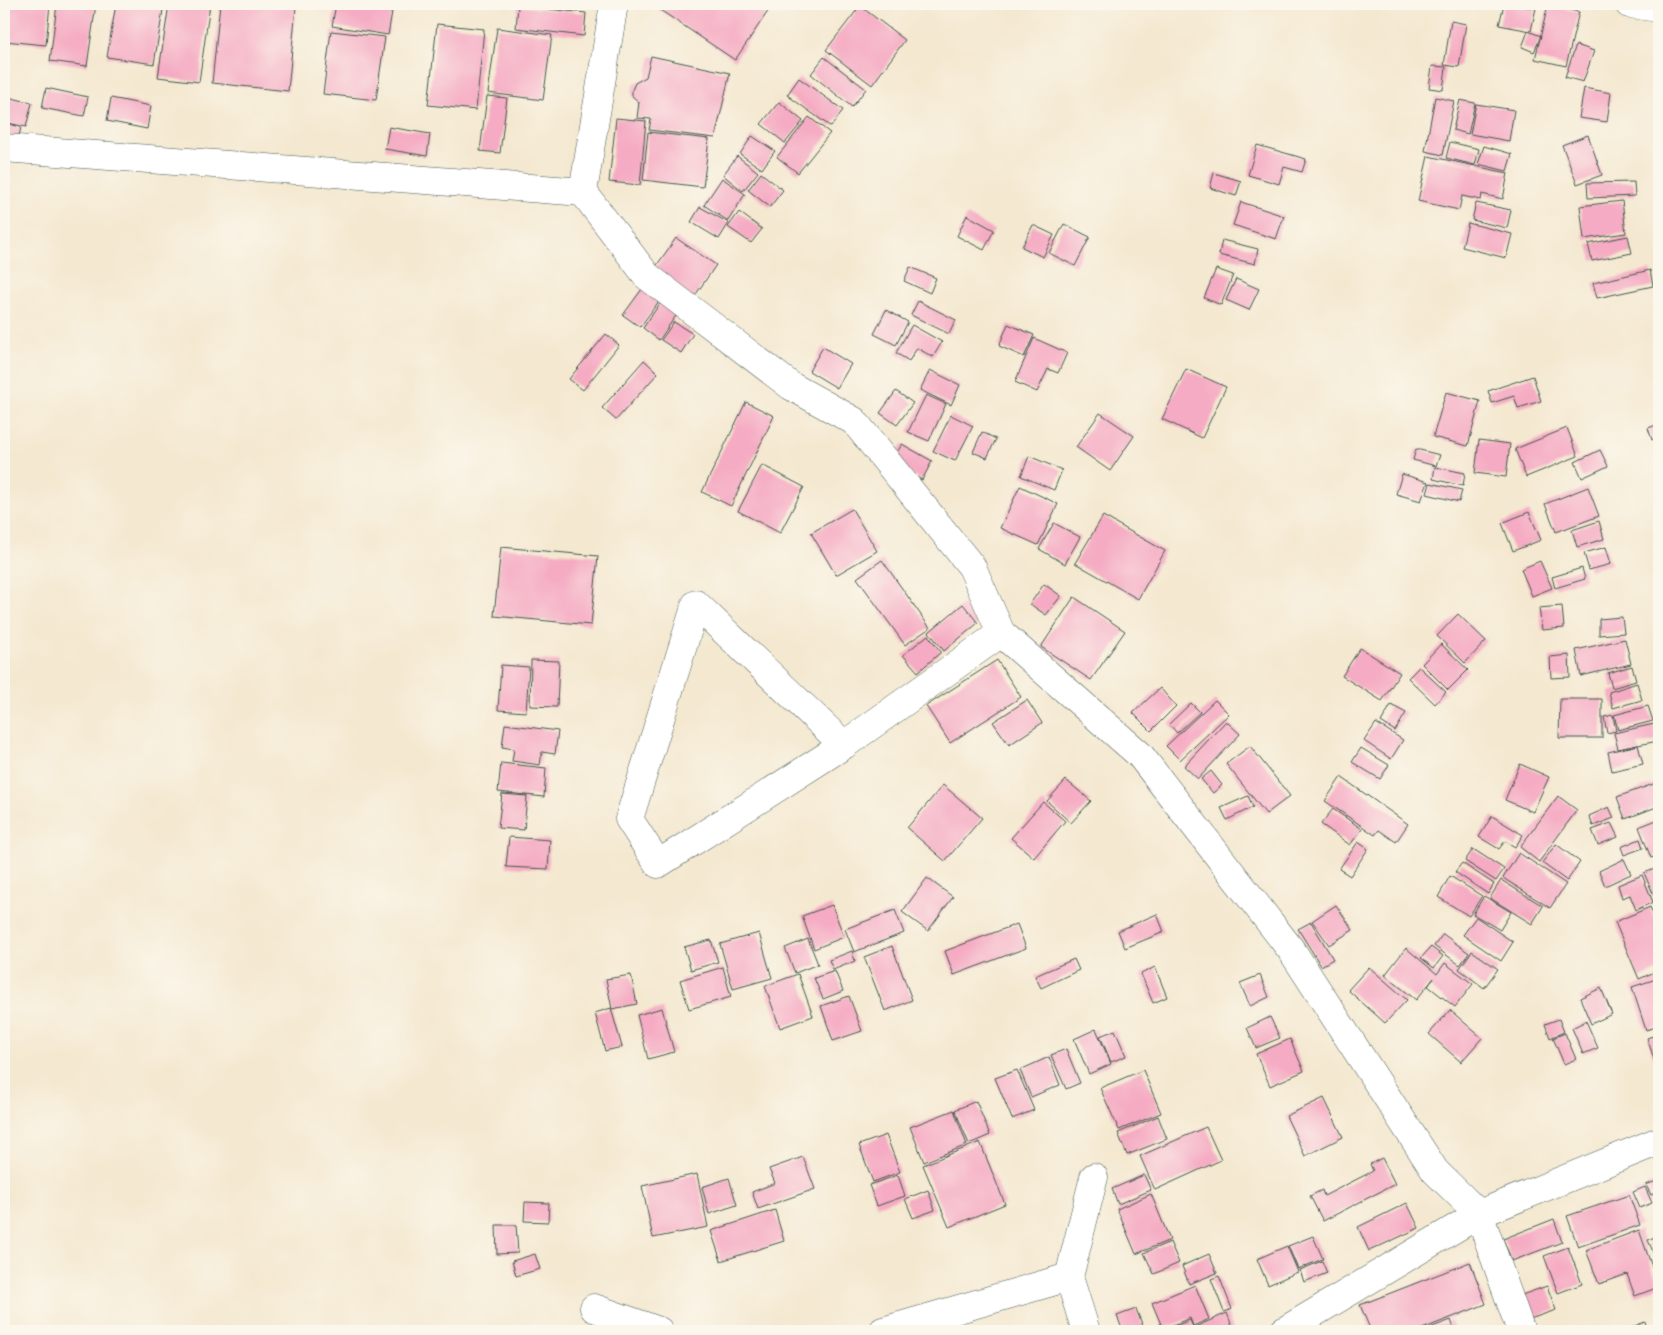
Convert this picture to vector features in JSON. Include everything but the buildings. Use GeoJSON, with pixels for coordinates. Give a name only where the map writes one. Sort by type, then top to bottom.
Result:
{"type":"FeatureCollection","features":[{"type":"Feature","properties":{"kind":"street"},"geometry":{"type":"LineString","coordinates":[[614,4],[583,192],[647,276],[792,386],[854,421],[972,567],[1001,633],[1140,755],[1292,951],[1435,1171],[1479,1214],[1521,1331]]}},
{"type":"Feature","properties":{"kind":"street"},"geometry":{"type":"LineString","coordinates":[[1629,4],[1659,8]]}},
{"type":"Feature","properties":{"kind":"street"},"geometry":{"type":"LineString","coordinates":[[4,148],[583,192]]}},
{"type":"Feature","properties":{"kind":"street"},"geometry":{"type":"LineString","coordinates":[[844,745],[696,604],[629,818],[658,864],[844,745],[1001,633]]}},
{"type":"Feature","properties":{"kind":"street"},"geometry":{"type":"LineString","coordinates":[[1284,1331],[1479,1214],[1659,1141]]}},
{"type":"Feature","properties":{"kind":"street"},"geometry":{"type":"LineString","coordinates":[[1086,1331],[1068,1277],[1094,1177]]}},
{"type":"Feature","properties":{"kind":"street"},"geometry":{"type":"LineString","coordinates":[[883,1331],[1068,1277]]}},
{"type":"Feature","properties":{"kind":"street"},"geometry":{"type":"LineString","coordinates":[[594,1308],[659,1331]]}}]}
